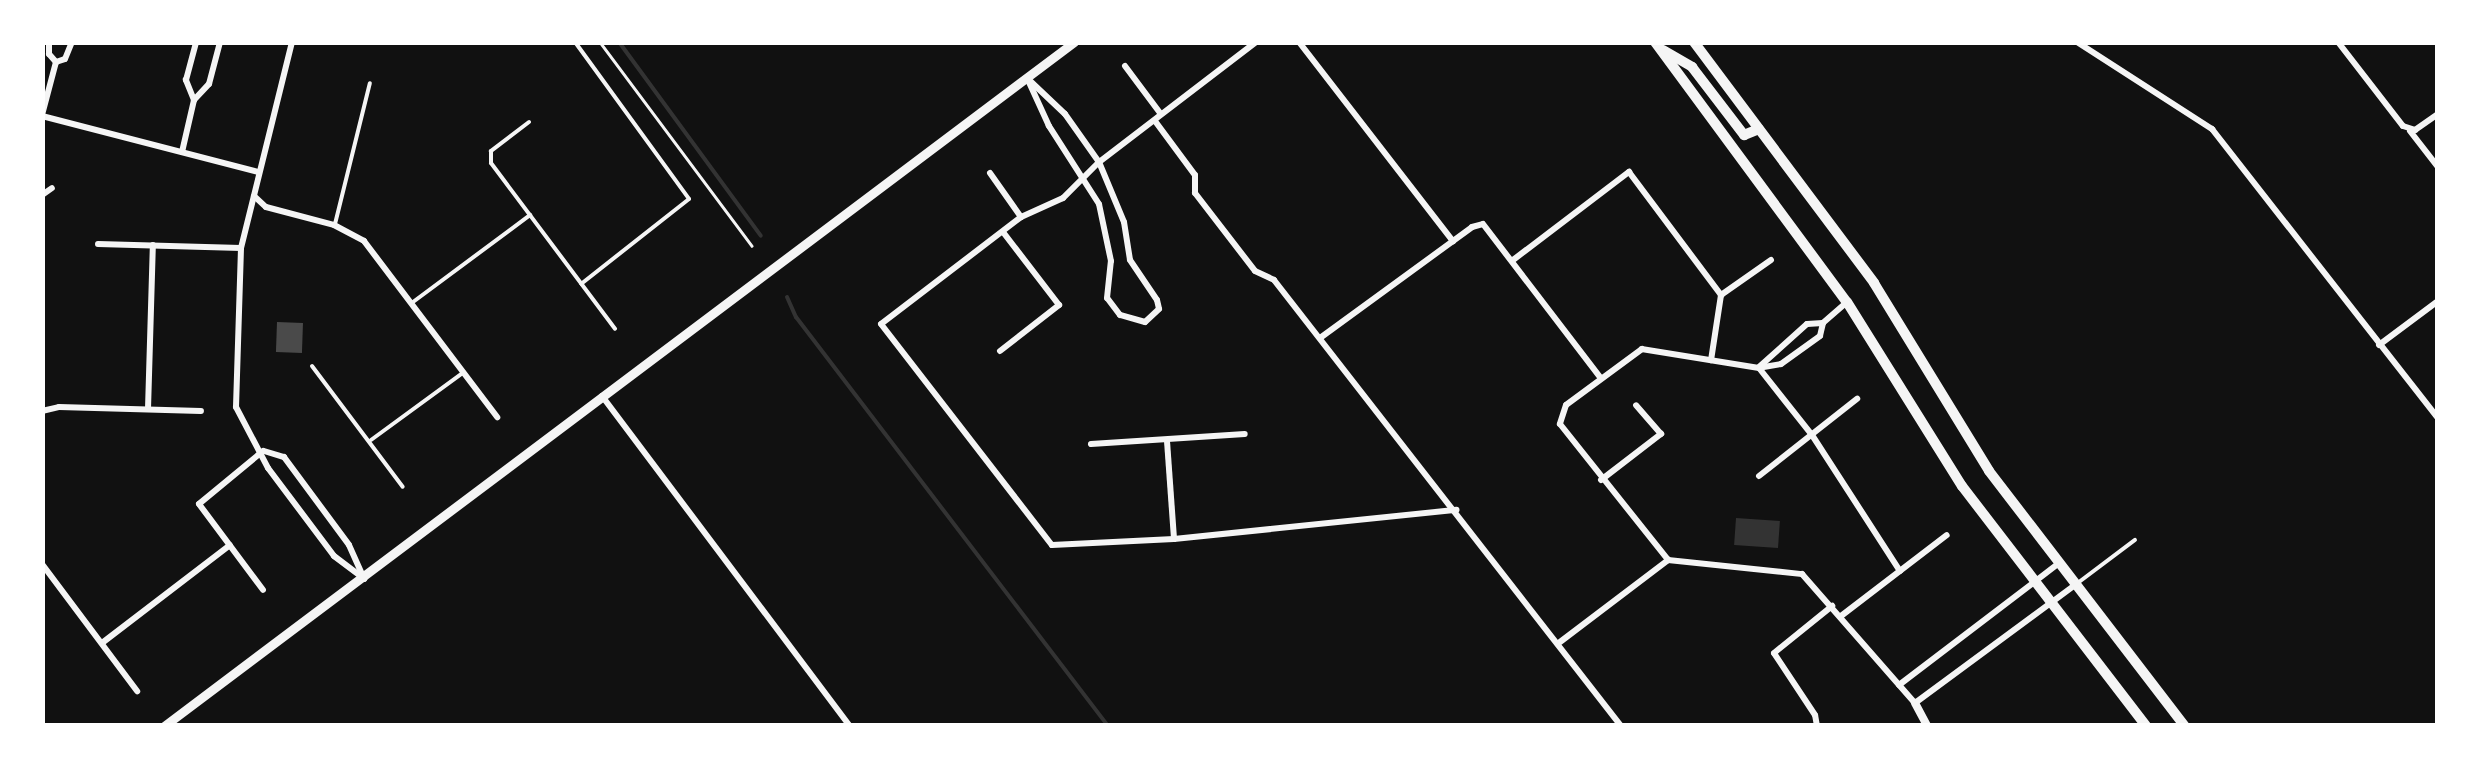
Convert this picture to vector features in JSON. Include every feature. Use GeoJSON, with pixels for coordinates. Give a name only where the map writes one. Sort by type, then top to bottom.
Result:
{"type":"FeatureCollection","features":[{"type":"Feature","properties":{"kind":"main road"},"geometry":{"type":"LineString","coordinates":[[164,726],[1074,42]]}},
{"type":"Feature","properties":{"kind":"main road"},"geometry":{"type":"LineString","coordinates":[[1694,42],[1874,283],[1960,427],[2058,563],[2185,726]]}},
{"type":"Feature","properties":{"kind":"main road"},"geometry":{"type":"LineString","coordinates":[[1656,44],[1692,67],[1744,135],[1759,128]]}},
{"type":"Feature","properties":{"kind":"main road"},"geometry":{"type":"LineString","coordinates":[[1656,44],[1848,302],[1933,444],[2146,726]]}},
{"type":"Feature","properties":{"kind":"street"},"geometry":{"type":"LineString","coordinates":[[48,42],[48,54],[56,62]]}},
{"type":"Feature","properties":{"kind":"street"},"geometry":{"type":"LineString","coordinates":[[72,42],[64,58],[56,62],[42,116],[259,172]]}},
{"type":"Feature","properties":{"kind":"street"},"geometry":{"type":"LineString","coordinates":[[194,100],[186,80],[196,42]]}},
{"type":"Feature","properties":{"kind":"street"},"geometry":{"type":"LineString","coordinates":[[182,152],[194,100],[209,84],[220,42]]}},
{"type":"Feature","properties":{"kind":"street"},"geometry":{"type":"LineString","coordinates":[[292,42],[241,248],[236,408],[263,451],[268,468],[334,556],[364,579]]}},
{"type":"Feature","properties":{"kind":"street"},"geometry":{"type":"LineString","coordinates":[[1256,42],[1099,162],[1062,198],[1021,218],[881,324],[1052,545],[1174,539],[1457,510]]}},
{"type":"Feature","properties":{"kind":"street"},"geometry":{"type":"LineString","coordinates":[[1300,42],[1453,241]]}},
{"type":"Feature","properties":{"kind":"street"},"geometry":{"type":"LineString","coordinates":[[2077,42],[2212,129],[2438,418]]}},
{"type":"Feature","properties":{"kind":"street"},"geometry":{"type":"LineString","coordinates":[[2338,42],[2438,168]]}},
{"type":"Feature","properties":{"kind":"street"},"geometry":{"type":"LineString","coordinates":[[1125,66],[1196,174],[1195,193],[1255,272],[1274,280],[1560,642],[1621,726]]}},
{"type":"Feature","properties":{"kind":"street"},"geometry":{"type":"LineString","coordinates":[[1027,78],[1065,114],[1099,162],[1124,222],[1130,260],[1160,309],[1145,322],[1120,316],[1107,298],[1111,261],[1099,204],[1086,177],[1049,126],[1027,78]]}},
{"type":"Feature","properties":{"kind":"street"},"geometry":{"type":"LineString","coordinates":[[2409,130],[2416,130],[2438,114]]}},
{"type":"Feature","properties":{"kind":"street"},"geometry":{"type":"LineString","coordinates":[[1513,260],[1629,172],[1721,295],[1711,360]]}},
{"type":"Feature","properties":{"kind":"street"},"geometry":{"type":"LineString","coordinates":[[990,173],[1021,218]]}},
{"type":"Feature","properties":{"kind":"street"},"geometry":{"type":"LineString","coordinates":[[42,195],[52,188]]}},
{"type":"Feature","properties":{"kind":"street"},"geometry":{"type":"LineString","coordinates":[[254,196],[266,208],[334,225],[372,249],[498,417]]}},
{"type":"Feature","properties":{"kind":"street"},"geometry":{"type":"LineString","coordinates":[[1320,338],[1482,224],[1600,377]]}},
{"type":"Feature","properties":{"kind":"street"},"geometry":{"type":"LineString","coordinates":[[1000,351],[1059,305],[1003,232]]}},
{"type":"Feature","properties":{"kind":"street"},"geometry":{"type":"LineString","coordinates":[[98,244],[241,248]]}},
{"type":"Feature","properties":{"kind":"street"},"geometry":{"type":"LineString","coordinates":[[148,408],[153,245]]}},
{"type":"Feature","properties":{"kind":"street"},"geometry":{"type":"LineString","coordinates":[[1111,261],[1130,260]]}},
{"type":"Feature","properties":{"kind":"street"},"geometry":{"type":"LineString","coordinates":[[1721,295],[1771,260]]}},
{"type":"Feature","properties":{"kind":"street"},"geometry":{"type":"LineString","coordinates":[[2378,346],[2438,301]]}},
{"type":"Feature","properties":{"kind":"street"},"geometry":{"type":"LineString","coordinates":[[1758,368],[1808,324],[1822,323],[1848,302]]}},
{"type":"Feature","properties":{"kind":"street"},"geometry":{"type":"LineString","coordinates":[[1668,560],[1560,424],[1566,405],[1642,349],[1758,368],[1782,364],[1820,336],[1822,323]]}},
{"type":"Feature","properties":{"kind":"street"},"geometry":{"type":"LineString","coordinates":[[1758,368],[1812,436],[1900,571]]}},
{"type":"Feature","properties":{"kind":"street"},"geometry":{"type":"LineString","coordinates":[[602,396],[850,726]]}},
{"type":"Feature","properties":{"kind":"street"},"geometry":{"type":"LineString","coordinates":[[1759,476],[1857,399]]}},
{"type":"Feature","properties":{"kind":"street"},"geometry":{"type":"LineString","coordinates":[[1601,480],[1661,434],[1636,405]]}},
{"type":"Feature","properties":{"kind":"street"},"geometry":{"type":"LineString","coordinates":[[42,411],[59,406],[200,411]]}},
{"type":"Feature","properties":{"kind":"street"},"geometry":{"type":"LineString","coordinates":[[1091,444],[1245,434]]}},
{"type":"Feature","properties":{"kind":"street"},"geometry":{"type":"LineString","coordinates":[[1167,441],[1174,539]]}},
{"type":"Feature","properties":{"kind":"street"},"geometry":{"type":"LineString","coordinates":[[263,451],[198,504],[263,590]]}},
{"type":"Feature","properties":{"kind":"street"},"geometry":{"type":"LineString","coordinates":[[263,451],[284,457],[349,545],[364,579]]}},
{"type":"Feature","properties":{"kind":"street"},"geometry":{"type":"LineString","coordinates":[[1841,616],[1947,536]]}},
{"type":"Feature","properties":{"kind":"street"},"geometry":{"type":"LineString","coordinates":[[102,642],[230,546]]}},
{"type":"Feature","properties":{"kind":"street"},"geometry":{"type":"LineString","coordinates":[[1560,642],[1668,560],[1802,574],[1899,685],[1927,726]]}},
{"type":"Feature","properties":{"kind":"street"},"geometry":{"type":"LineString","coordinates":[[1899,685],[2058,563]]}},
{"type":"Feature","properties":{"kind":"street"},"geometry":{"type":"LineString","coordinates":[[42,564],[137,692]]}},
{"type":"Feature","properties":{"kind":"street"},"geometry":{"type":"LineString","coordinates":[[1914,704],[2075,585]]}},
{"type":"Feature","properties":{"kind":"street"},"geometry":{"type":"LineString","coordinates":[[1817,726],[1815,714],[1774,653],[1832,606]]}},
{"type":"Feature","properties":{"kind":"lane"},"geometry":{"type":"LineString","coordinates":[[574,42],[689,200],[581,284]]}},
{"type":"Feature","properties":{"kind":"lane"},"geometry":{"type":"LineString","coordinates":[[334,225],[370,83]]}},
{"type":"Feature","properties":{"kind":"lane"},"geometry":{"type":"LineString","coordinates":[[529,122],[489,156],[615,329]]}},
{"type":"Feature","properties":{"kind":"lane"},"geometry":{"type":"LineString","coordinates":[[412,303],[530,216]]}},
{"type":"Feature","properties":{"kind":"lane"},"geometry":{"type":"LineString","coordinates":[[312,366],[404,487]]}},
{"type":"Feature","properties":{"kind":"lane"},"geometry":{"type":"LineString","coordinates":[[369,442],[464,372]]}},
{"type":"Feature","properties":{"kind":"lane"},"geometry":{"type":"LineString","coordinates":[[2075,585],[2134,540]]}},
{"type":"Feature","properties":{"kind":"path"},"geometry":{"type":"LineString","coordinates":[[600,42],[752,246]]}},
{"type":"Feature","properties":{"kind":"shaded area"},"geometry":{"type":"Polygon","coordinates":[[[1736,518],[1780,521],[1778,548],[1734,545],[1736,518]]]}},
{"type":"Feature","properties":{"kind":"building"},"geometry":{"type":"Polygon","coordinates":[[[277,322],[303,323],[302,353],[276,352],[277,322]]]}},
{"type":"Feature","properties":{"kind":"waterway"},"geometry":{"type":"LineString","coordinates":[[619,42],[761,236]]}},
{"type":"Feature","properties":{"kind":"waterway"},"geometry":{"type":"LineString","coordinates":[[787,297],[796,317],[1108,726]]}}]}
